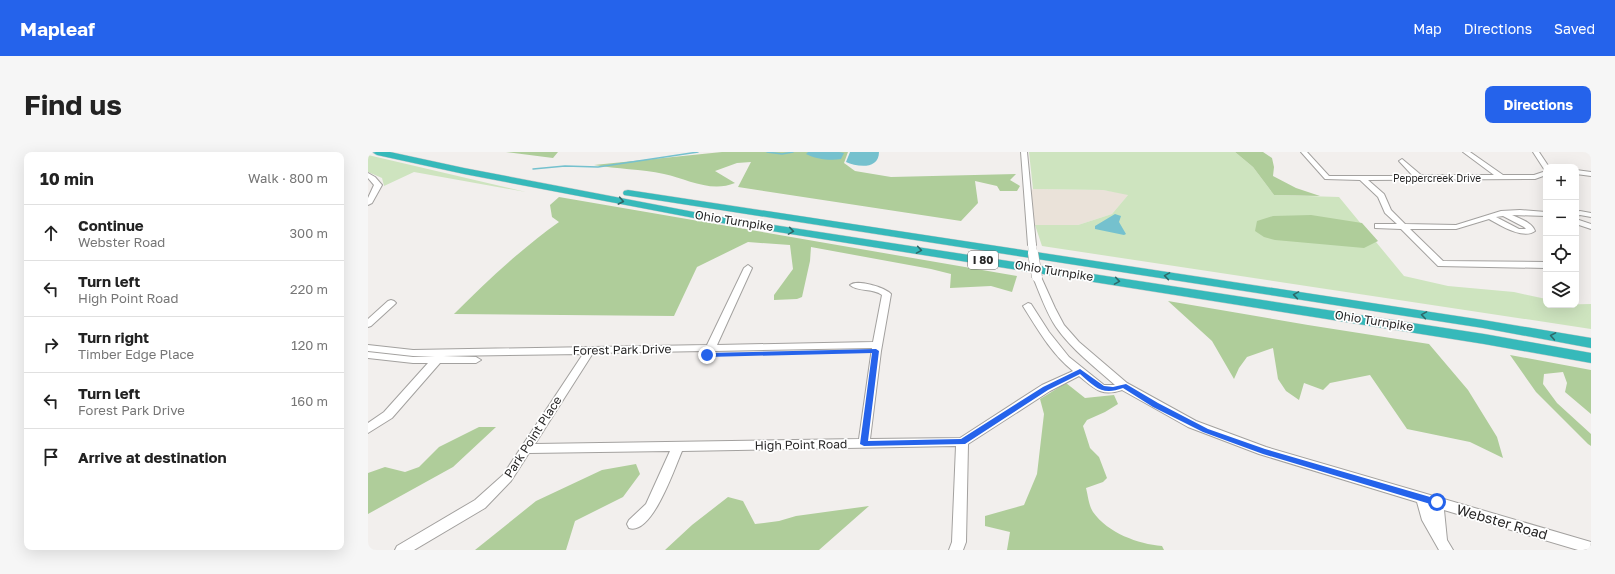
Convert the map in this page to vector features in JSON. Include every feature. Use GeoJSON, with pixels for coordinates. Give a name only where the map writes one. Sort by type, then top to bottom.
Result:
{"type":"FeatureCollection","features":[{"type":"Feature","properties":{"kind":"highway","name":"Ohio Turnpike"},"geometry":{"type":"LineString","coordinates":[[377,152],[464,171],[715,219],[1468,336],[1591,358]]}},
{"type":"Feature","properties":{"kind":"highway","name":"Ohio Turnpike"},"geometry":{"type":"LineString","coordinates":[[410,152],[587,186],[1483,324],[1591,343]]}},
{"type":"Feature","properties":{"kind":"street","name":"Webster Road"},"geometry":{"type":"LineString","coordinates":[[1024,152],[1032,245],[1037,277],[1050,308],[1060,326],[1076,344],[1123,386],[1156,405],[1206,430],[1263,452],[1591,548]]}},
{"type":"Feature","properties":{"kind":"street","name":"Peppercreek Drive"},"geometry":{"type":"LineString","coordinates":[[1304,152],[1327,178],[1501,178],[1535,177],[1543,174]]}},
{"type":"Feature","properties":{"kind":"street"},"geometry":{"type":"LineString","coordinates":[[1466,152],[1501,178]]}},
{"type":"Feature","properties":{"kind":"street"},"geometry":{"type":"LineString","coordinates":[[1536,152],[1544,164]]}},
{"type":"Feature","properties":{"kind":"street"},"geometry":{"type":"LineString","coordinates":[[1402,161],[1420,178]]}},
{"type":"Feature","properties":{"kind":"street"},"geometry":{"type":"LineString","coordinates":[[1579,172],[1591,174]]}},
{"type":"Feature","properties":{"kind":"street"},"geometry":{"type":"LineString","coordinates":[[368,176],[373,178],[378,185],[368,203]]}},
{"type":"Feature","properties":{"kind":"street"},"geometry":{"type":"LineString","coordinates":[[1362,178],[1381,196],[1388,211],[1441,264],[1542,265]]}},
{"type":"Feature","properties":{"kind":"street"},"geometry":{"type":"LineString","coordinates":[[1378,226],[1456,227],[1490,216],[1523,213],[1543,214]]}},
{"type":"Feature","properties":{"kind":"street"},"geometry":{"type":"LineString","coordinates":[[1579,213],[1591,215]]}},
{"type":"Feature","properties":{"kind":"street"},"geometry":{"type":"LineString","coordinates":[[1490,216],[1518,231],[1531,231],[1530,227],[1505,214]]}},
{"type":"Feature","properties":{"kind":"street"},"geometry":{"type":"LineString","coordinates":[[1579,222],[1591,226]]}},
{"type":"Feature","properties":{"kind":"street"},"geometry":{"type":"LineString","coordinates":[[708,352],[748,268]]}},
{"type":"Feature","properties":{"kind":"street"},"geometry":{"type":"LineString","coordinates":[[854,285],[880,289],[887,294],[876,348],[864,444]]}},
{"type":"Feature","properties":{"kind":"street"},"geometry":{"type":"LineString","coordinates":[[368,324],[391,303]]}},
{"type":"Feature","properties":{"kind":"street"},"geometry":{"type":"LineString","coordinates":[[1028,306],[1045,334],[1065,359],[1102,389],[1114,389],[1123,386]]}},
{"type":"Feature","properties":{"kind":"street","name":"Forest Park Drive"},"geometry":{"type":"LineString","coordinates":[[368,348],[440,357]]}},
{"type":"Feature","properties":{"kind":"street","name":"Forest Park Drive"},"geometry":{"type":"LineString","coordinates":[[368,355],[440,357],[876,348]]}},
{"type":"Feature","properties":{"kind":"street","name":"Park Point Place"},"geometry":{"type":"LineString","coordinates":[[402,550],[480,504],[507,478],[588,354]]}},
{"type":"Feature","properties":{"kind":"street"},"geometry":{"type":"LineString","coordinates":[[368,429],[388,415],[440,357]]}},
{"type":"Feature","properties":{"kind":"street"},"geometry":{"type":"LineString","coordinates":[[956,550],[960,542],[962,442],[1046,388],[1080,371]]}},
{"type":"Feature","properties":{"kind":"street","name":"High Point Road"},"geometry":{"type":"LineString","coordinates":[[526,449],[677,448],[962,442]]}},
{"type":"Feature","properties":{"kind":"street"},"geometry":{"type":"LineString","coordinates":[[634,524],[651,507],[677,448]]}},
{"type":"Feature","properties":{"kind":"street"},"geometry":{"type":"LineString","coordinates":[[1423,498],[1428,522],[1445,547]]}},
{"type":"Feature","properties":{"kind":"street"},"geometry":{"type":"LineString","coordinates":[[1437,502],[1440,534],[1445,547]]}},
{"type":"Feature","properties":{"kind":"shaded area"},"geometry":{"type":"Polygon","coordinates":[[[1033,189],[1103,190],[1129,194],[1112,214],[1078,225],[1035,225],[1031,191],[1033,189]]]}},
{"type":"Feature","properties":{"kind":"green space"},"geometry":{"type":"Polygon","coordinates":[[[506,152],[558,152],[553,158],[506,152]]]}},
{"type":"Feature","properties":{"kind":"green space"},"geometry":{"type":"Polygon","coordinates":[[[722,152],[848,152],[844,163],[855,171],[891,177],[1016,174],[1010,180],[1020,186],[1017,191],[1000,191],[997,186],[975,181],[978,203],[961,221],[738,187],[751,162],[737,163],[715,171],[735,183],[717,187],[699,184],[655,172],[594,165],[722,152]]]}},
{"type":"Feature","properties":{"kind":"green space"},"geometry":{"type":"Polygon","coordinates":[[[1029,152],[1235,152],[1253,167],[1274,195],[1339,197],[1404,276],[1448,286],[1514,292],[1543,298],[1543,308],[1579,308],[1579,304],[1591,304],[1591,329],[1042,246],[1035,225],[1078,225],[1112,214],[1128,195],[1103,190],[1033,189],[1029,152]]]}},
{"type":"Feature","properties":{"kind":"green space"},"geometry":{"type":"Polygon","coordinates":[[[1235,152],[1263,152],[1272,158],[1274,167],[1273,176],[1296,188],[1320,196],[1274,195],[1253,167],[1235,152]]]}},
{"type":"Feature","properties":{"kind":"green space"},"geometry":{"type":"Polygon","coordinates":[[[368,155],[526,192],[414,172],[384,186],[382,178],[368,172],[368,155]]]}},
{"type":"Feature","properties":{"kind":"green space"},"geometry":{"type":"Polygon","coordinates":[[[559,197],[1017,276],[1012,292],[991,286],[950,288],[951,274],[811,247],[810,261],[802,297],[797,299],[774,300],[774,295],[793,269],[790,245],[748,242],[697,267],[674,316],[454,314],[531,243],[559,222],[552,217],[550,205],[559,197]]]}},
{"type":"Feature","properties":{"kind":"green space"},"geometry":{"type":"Polygon","coordinates":[[[1311,215],[1362,223],[1378,241],[1364,248],[1275,240],[1264,237],[1255,231],[1257,221],[1273,216],[1311,215]]]}},
{"type":"Feature","properties":{"kind":"green space"},"geometry":{"type":"Polygon","coordinates":[[[1168,301],[1429,344],[1468,390],[1497,437],[1503,458],[1470,442],[1407,429],[1370,375],[1330,383],[1323,390],[1304,383],[1299,400],[1286,391],[1278,379],[1273,348],[1247,357],[1239,368],[1234,379],[1212,341],[1168,301]]]}},
{"type":"Feature","properties":{"kind":"green space"},"geometry":{"type":"Polygon","coordinates":[[[1510,355],[1591,370],[1591,414],[1565,392],[1567,383],[1563,372],[1544,374],[1543,384],[1557,403],[1591,434],[1591,446],[1536,392],[1510,355]]]}},
{"type":"Feature","properties":{"kind":"green space"},"geometry":{"type":"Polygon","coordinates":[[[1066,383],[1085,398],[1114,395],[1118,404],[1087,420],[1083,426],[1090,448],[1099,457],[1107,478],[1103,482],[1086,488],[1093,512],[1107,526],[1124,536],[1143,543],[1162,546],[1164,550],[1007,550],[1010,532],[985,526],[985,516],[1024,505],[1037,474],[1044,414],[1040,399],[1066,383]]]}},
{"type":"Feature","properties":{"kind":"green space"},"geometry":{"type":"Polygon","coordinates":[[[479,427],[496,427],[453,467],[368,514],[368,473],[385,467],[405,472],[419,467],[439,447],[479,427]]]}},
{"type":"Feature","properties":{"kind":"green space"},"geometry":{"type":"Polygon","coordinates":[[[636,464],[640,474],[623,497],[575,521],[566,550],[475,550],[536,501],[602,470],[636,464]]]}},
{"type":"Feature","properties":{"kind":"green space"},"geometry":{"type":"Polygon","coordinates":[[[728,497],[743,501],[755,524],[779,521],[796,516],[869,506],[819,550],[665,550],[692,525],[728,497]]]}},
{"type":"Feature","properties":{"kind":"water"},"geometry":{"type":"Polygon","coordinates":[[[808,152],[844,153],[841,159],[833,160],[814,157],[806,154],[808,152]]]}},
{"type":"Feature","properties":{"kind":"water"},"geometry":{"type":"Polygon","coordinates":[[[850,152],[879,152],[878,158],[875,162],[867,166],[861,166],[846,162],[850,152]]]}},
{"type":"Feature","properties":{"kind":"water"},"geometry":{"type":"Polygon","coordinates":[[[1115,214],[1121,216],[1119,222],[1126,234],[1124,235],[1095,229],[1095,226],[1115,214]]]}},
{"type":"Feature","properties":{"kind":"waterway"},"geometry":{"type":"LineString","coordinates":[[533,169],[565,166],[598,167],[698,152]]}},
{"type":"Feature","properties":{"kind":"waterway"},"geometry":{"type":"LineString","coordinates":[[767,152],[782,154],[793,152]]}},
{"type":"Feature","properties":{"kind":"route"},"geometry":{"type":"LineString","coordinates":[[707,355],[876,351],[864,444],[962,442],[1046,388],[1080,371],[1102,389],[1114,389],[1123,386],[1192,424],[1263,452],[1437,502]]}}]}
